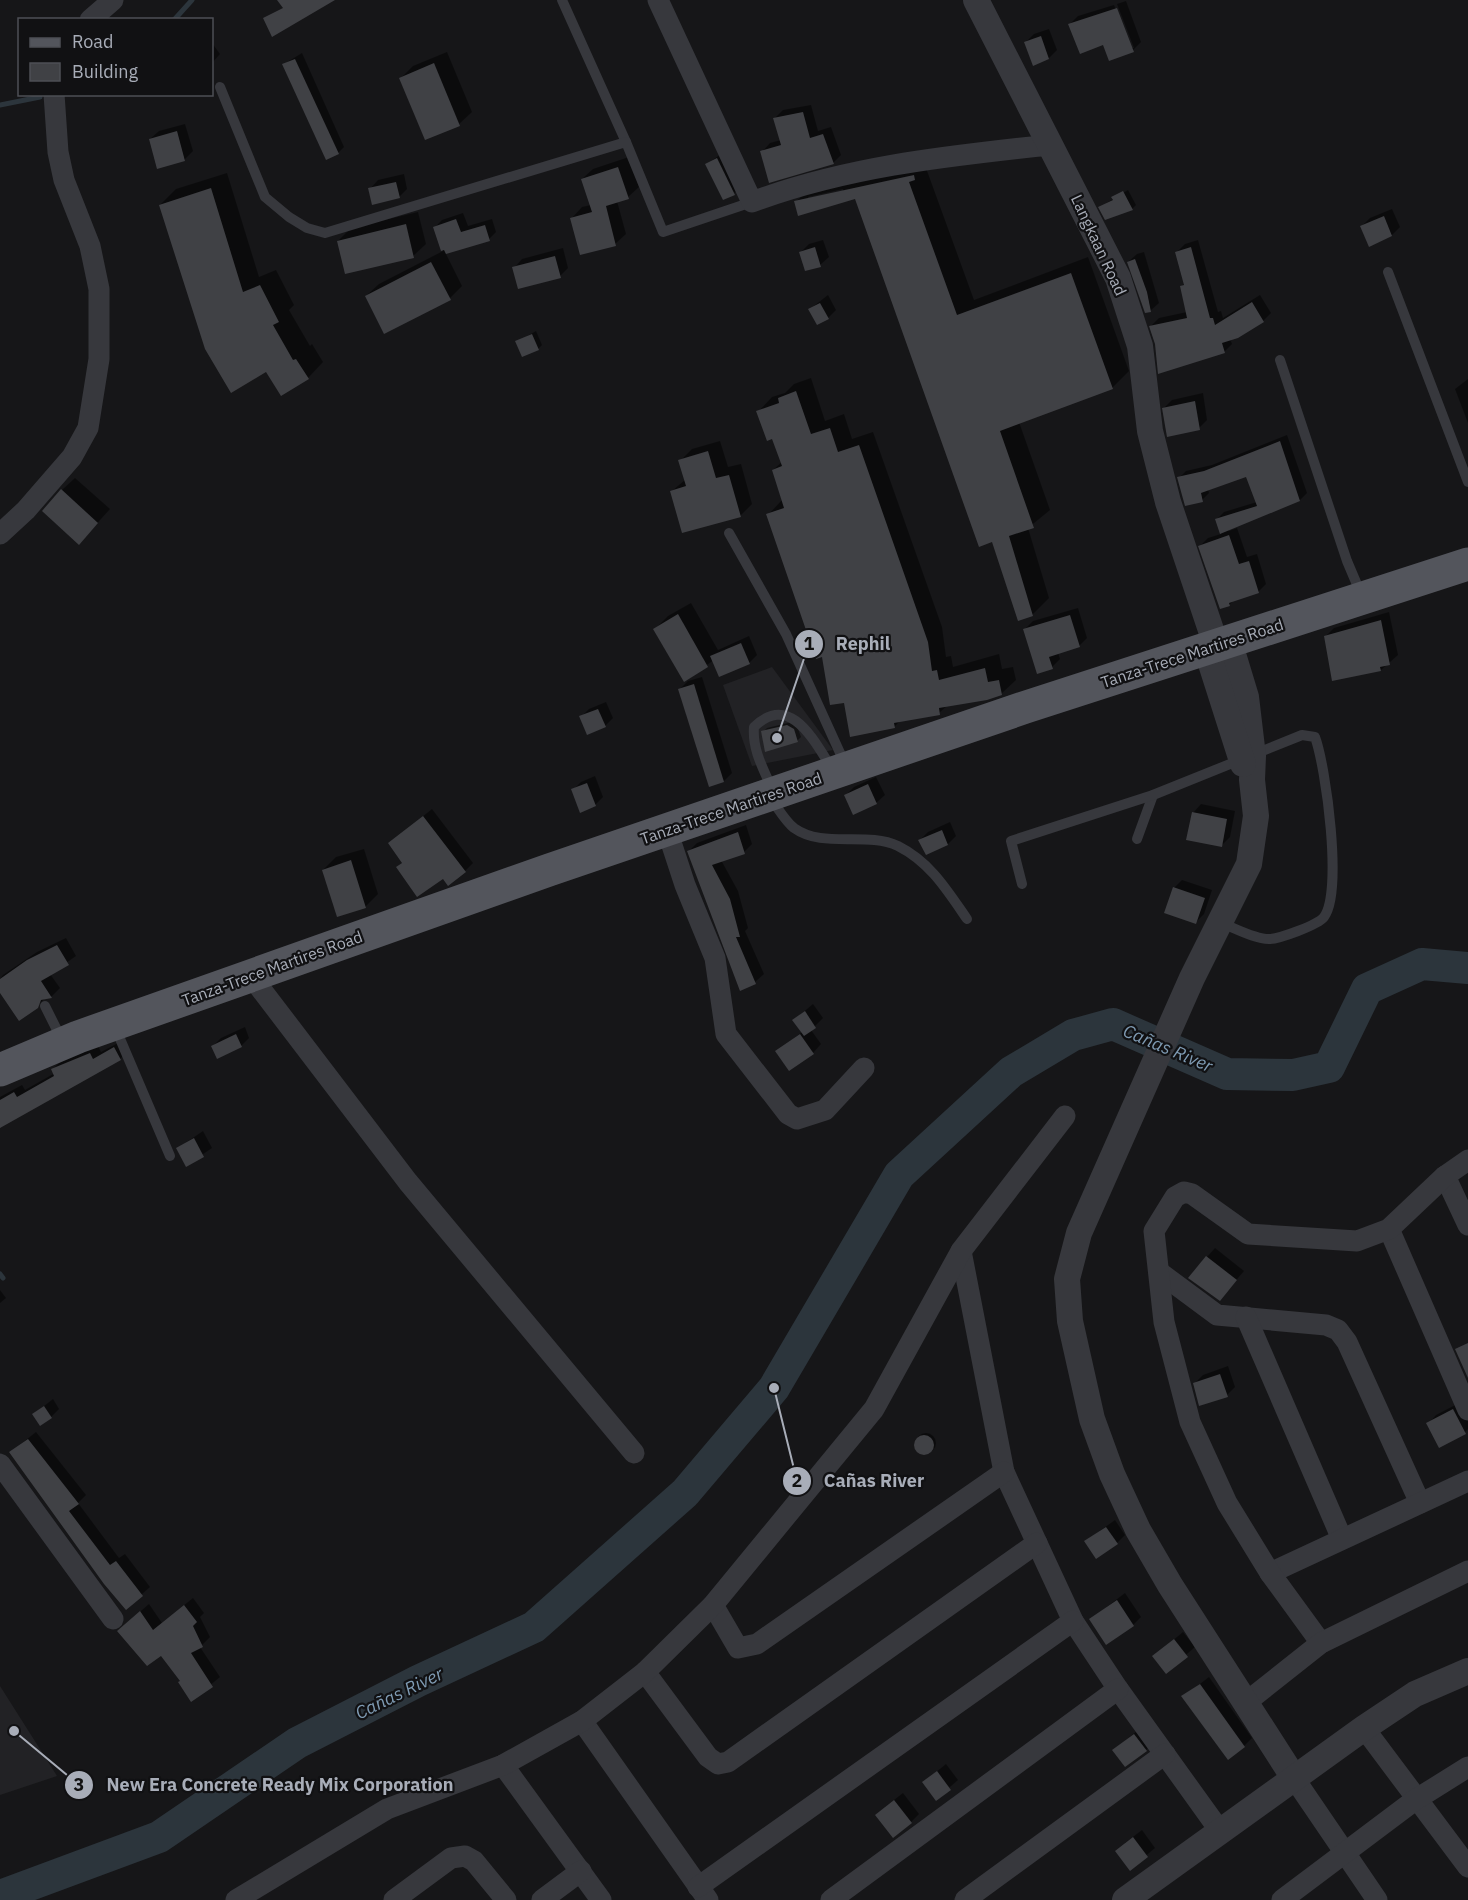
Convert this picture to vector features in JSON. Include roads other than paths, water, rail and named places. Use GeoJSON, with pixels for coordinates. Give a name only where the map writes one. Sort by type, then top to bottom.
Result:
{"type":"FeatureCollection","features":[{"type":"Feature","properties":{"kind":"main road","name":"Tanza-Trece Martires Road"},"geometry":{"type":"LineString","coordinates":[[0,1070],[114,1024],[771,794],[1468,564]]}},
{"type":"Feature","properties":{"kind":"street"},"geometry":{"type":"LineString","coordinates":[[92,18],[113,0]]}},
{"type":"Feature","properties":{"kind":"street"},"geometry":{"type":"LineString","coordinates":[[658,0],[752,202],[798,185],[917,160],[1049,144]]}},
{"type":"Feature","properties":{"kind":"street","name":"Langkaan Road"},"geometry":{"type":"LineString","coordinates":[[976,0],[1118,278],[1140,346],[1150,431],[1168,502],[1228,681],[1246,697],[1249,765],[1256,816],[1249,864],[1192,978],[1079,1233],[1066,1279],[1070,1321],[1092,1419],[1112,1474],[1138,1530],[1244,1704],[1294,1778]]}},
{"type":"Feature","properties":{"kind":"street"},"geometry":{"type":"LineString","coordinates":[[0,534],[26,510],[72,457],[88,428],[99,359],[99,289],[90,246],[64,180],[58,152],[54,96]]}},
{"type":"Feature","properties":{"kind":"street"},"geometry":{"type":"LineString","coordinates":[[667,830],[685,885],[715,958],[726,1034],[788,1114],[797,1119],[825,1110],[864,1068]]}},
{"type":"Feature","properties":{"kind":"street"},"geometry":{"type":"LineString","coordinates":[[251,976],[408,1182],[633,1453]]}},
{"type":"Feature","properties":{"kind":"street"},"geometry":{"type":"LineString","coordinates":[[236,1900],[260,1892],[387,1809],[503,1765],[582,1721],[645,1672],[713,1605],[874,1409],[961,1251],[1065,1116]]}},
{"type":"Feature","properties":{"kind":"street"},"geometry":{"type":"LineString","coordinates":[[1321,1643],[1270,1573],[1227,1503],[1190,1422],[1164,1322],[1154,1231],[1175,1197],[1184,1192],[1192,1194],[1248,1234],[1357,1241],[1389,1229],[1445,1176],[1468,1160]]}},
{"type":"Feature","properties":{"kind":"street"},"geometry":{"type":"LineString","coordinates":[[1445,1176],[1468,1225]]}},
{"type":"Feature","properties":{"kind":"street"},"geometry":{"type":"LineString","coordinates":[[1389,1229],[1468,1410]]}},
{"type":"Feature","properties":{"kind":"street"},"geometry":{"type":"LineString","coordinates":[[961,1251],[1004,1472],[1073,1621],[1118,1689],[1220,1831]]}},
{"type":"Feature","properties":{"kind":"street"},"geometry":{"type":"LineString","coordinates":[[1159,1272],[1218,1315],[1326,1324],[1338,1330],[1347,1342],[1420,1503]]}},
{"type":"Feature","properties":{"kind":"street"},"geometry":{"type":"LineString","coordinates":[[1246,1317],[1342,1539]]}},
{"type":"Feature","properties":{"kind":"street"},"geometry":{"type":"LineString","coordinates":[[0,1464],[113,1619]]}},
{"type":"Feature","properties":{"kind":"street"},"geometry":{"type":"LineString","coordinates":[[713,1605],[738,1648],[757,1644],[1004,1472]]}},
{"type":"Feature","properties":{"kind":"street"},"geometry":{"type":"LineString","coordinates":[[1270,1573],[1468,1481]]}},
{"type":"Feature","properties":{"kind":"street"},"geometry":{"type":"LineString","coordinates":[[645,1672],[708,1757],[718,1764],[728,1762],[1037,1543]]}},
{"type":"Feature","properties":{"kind":"street"},"geometry":{"type":"LineString","coordinates":[[1244,1704],[1321,1643],[1468,1571]]}},
{"type":"Feature","properties":{"kind":"street"},"geometry":{"type":"LineString","coordinates":[[582,1721],[703,1893],[1073,1621]]}},
{"type":"Feature","properties":{"kind":"street"},"geometry":{"type":"LineString","coordinates":[[1125,1900],[1364,1728],[1415,1694],[1468,1671]]}},
{"type":"Feature","properties":{"kind":"street"},"geometry":{"type":"LineString","coordinates":[[831,1900],[1118,1689]]}},
{"type":"Feature","properties":{"kind":"street"},"geometry":{"type":"LineString","coordinates":[[1364,1728],[1415,1800],[1468,1866]]}},
{"type":"Feature","properties":{"kind":"street"},"geometry":{"type":"LineString","coordinates":[[965,1900],[1165,1754]]}},
{"type":"Feature","properties":{"kind":"street"},"geometry":{"type":"LineString","coordinates":[[503,1765],[601,1900]]}},
{"type":"Feature","properties":{"kind":"street"},"geometry":{"type":"LineString","coordinates":[[1282,1900],[1415,1800],[1468,1767]]}},
{"type":"Feature","properties":{"kind":"street"},"geometry":{"type":"LineString","coordinates":[[1294,1778],[1343,1854],[1377,1900]]}},
{"type":"Feature","properties":{"kind":"street"},"geometry":{"type":"LineString","coordinates":[[394,1900],[451,1858],[459,1856],[474,1861],[506,1900]]}},
{"type":"Feature","properties":{"kind":"street"},"geometry":{"type":"LineString","coordinates":[[542,1900],[581,1871]]}},
{"type":"Feature","properties":{"kind":"lane"},"geometry":{"type":"LineString","coordinates":[[562,0],[626,142],[663,232],[752,202]]}},
{"type":"Feature","properties":{"kind":"lane"},"geometry":{"type":"LineString","coordinates":[[220,87],[265,197],[307,228],[325,233],[626,142]]}},
{"type":"Feature","properties":{"kind":"lane"},"geometry":{"type":"LineString","coordinates":[[1388,272],[1468,482]]}},
{"type":"Feature","properties":{"kind":"lane"},"geometry":{"type":"LineString","coordinates":[[1280,360],[1347,561],[1363,597]]}},
{"type":"Feature","properties":{"kind":"lane"},"geometry":{"type":"LineString","coordinates":[[729,533],[786,634],[841,770]]}},
{"type":"Feature","properties":{"kind":"lane"},"geometry":{"type":"LineString","coordinates":[[841,770],[800,722],[789,716],[771,716],[754,727],[755,749],[771,794],[795,829],[824,838],[875,839],[896,845],[920,859],[934,873],[967,919]]}},
{"type":"Feature","properties":{"kind":"lane"},"geometry":{"type":"LineString","coordinates":[[1022,884],[1011,841],[1249,765],[1302,735],[1315,737],[1320,750],[1332,835],[1331,901],[1323,919],[1306,928],[1269,939],[1221,923]]}},
{"type":"Feature","properties":{"kind":"lane"},"geometry":{"type":"LineString","coordinates":[[1137,839],[1154,795]]}},
{"type":"Feature","properties":{"kind":"lane"},"geometry":{"type":"LineString","coordinates":[[45,1006],[64,1043]]}},
{"type":"Feature","properties":{"kind":"lane"},"geometry":{"type":"LineString","coordinates":[[114,1024],[170,1156]]}},
{"type":"Feature","properties":{"kind":"waterway"},"geometry":{"type":"LineString","coordinates":[[176,18],[192,0]]}},
{"type":"Feature","properties":{"kind":"waterway"},"geometry":{"type":"LineString","coordinates":[[0,105],[40,97]]}},
{"type":"Feature","properties":{"kind":"waterway","name":"Cañas River"},"geometry":{"type":"LineString","coordinates":[[0,1896],[159,1837],[297,1743],[418,1681],[534,1627],[685,1493],[774,1388],[899,1175],[1011,1072],[1073,1035],[1113,1024],[1227,1074],[1293,1075],[1329,1067],[1367,989],[1422,964],[1468,968]]}},
{"type":"Feature","properties":{"kind":"waterway"},"geometry":{"type":"LineString","coordinates":[[0,1274],[3,1278]]}},
{"type":"Feature","properties":{"kind":"place","name":"Rephil"},"geometry":{"type":"Point","coordinates":[777,738]}},
{"type":"Feature","properties":{"kind":"place","name":"Cañas River"},"geometry":{"type":"Point","coordinates":[774,1388]}},
{"type":"Feature","properties":{"kind":"place","name":"New Era Concrete Ready Mix Corporation"},"geometry":{"type":"Point","coordinates":[14,1731]}}]}
